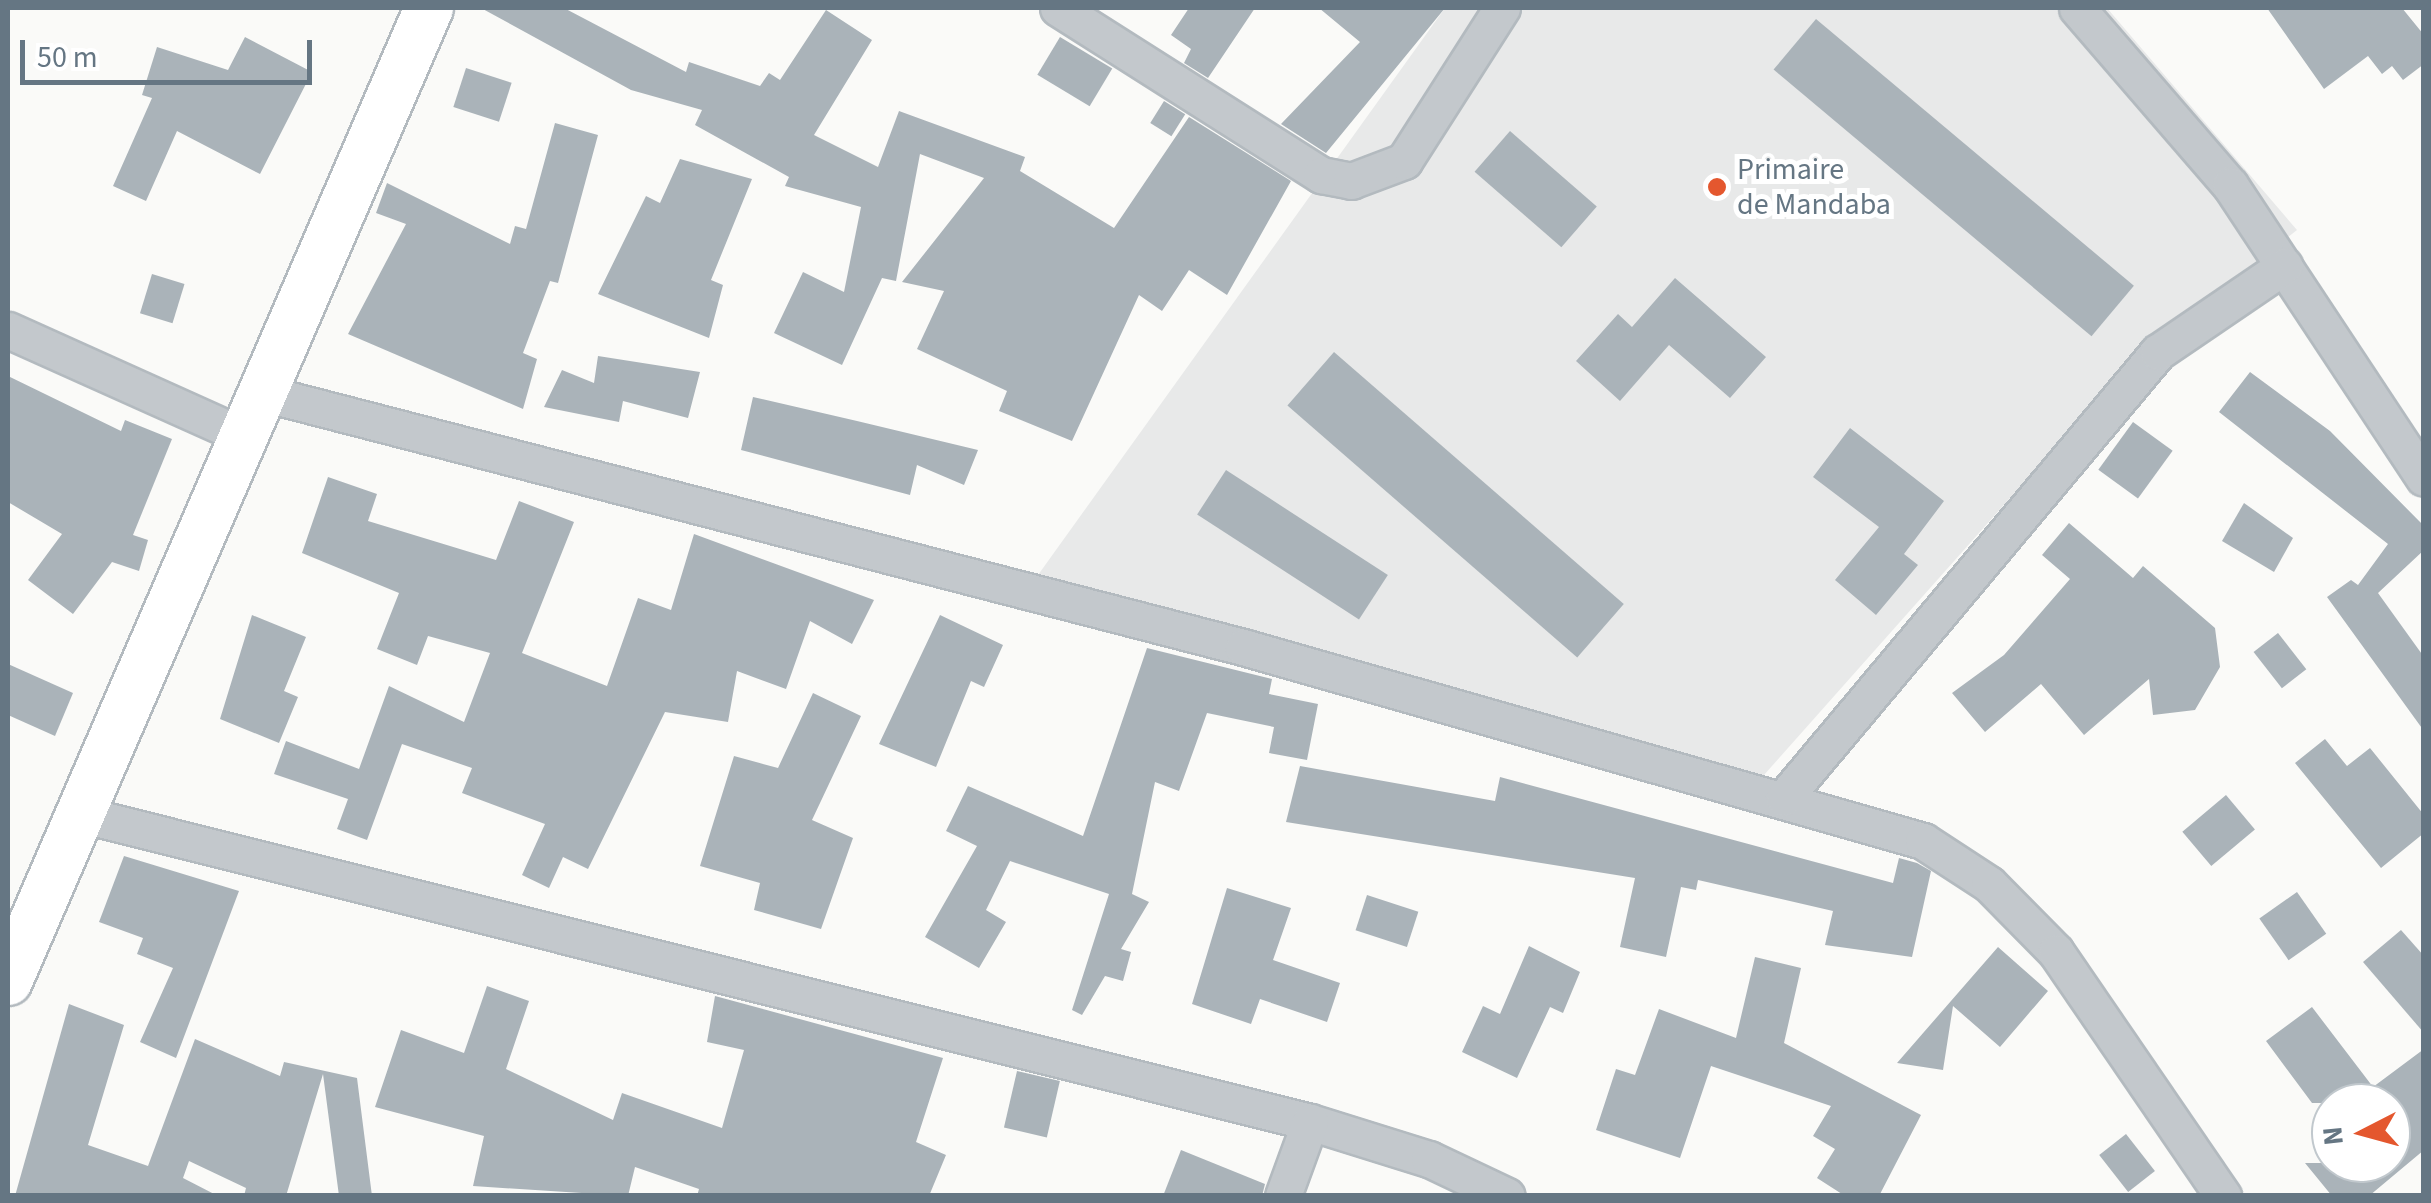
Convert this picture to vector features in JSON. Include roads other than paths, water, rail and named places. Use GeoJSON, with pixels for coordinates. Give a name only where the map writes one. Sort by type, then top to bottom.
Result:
{"type":"FeatureCollection","features":[{"type":"Feature","properties":{"kind":"street"},"geometry":{"type":"LineString","coordinates":[[8,981],[429,8]]}},
{"type":"Feature","properties":{"kind":"street"},"geometry":{"type":"LineString","coordinates":[[1058,8],[1321,176],[1352,181],[1404,162],[1502,8]]}},
{"type":"Feature","properties":{"kind":"street"},"geometry":{"type":"LineString","coordinates":[[2077,8],[2230,185],[2424,478]]}},
{"type":"Feature","properties":{"kind":"street"},"geometry":{"type":"LineString","coordinates":[[1784,798],[2158,352],[2284,266]]}},
{"type":"Feature","properties":{"kind":"street"},"geometry":{"type":"LineString","coordinates":[[8,330],[253,414],[1784,798],[1923,841],[1989,884],[2056,952],[2223,1196]]}},
{"type":"Feature","properties":{"kind":"street"},"geometry":{"type":"LineString","coordinates":[[80,814],[1310,1122],[1429,1159],[1507,1196]]}},
{"type":"Feature","properties":{"kind":"street"},"geometry":{"type":"LineString","coordinates":[[1283,1196],[1310,1122]]}},
{"type":"Feature","properties":{"kind":"place","name":"Primaire de Mandaba"},"geometry":{"type":"Point","coordinates":[1717,187]}}]}
